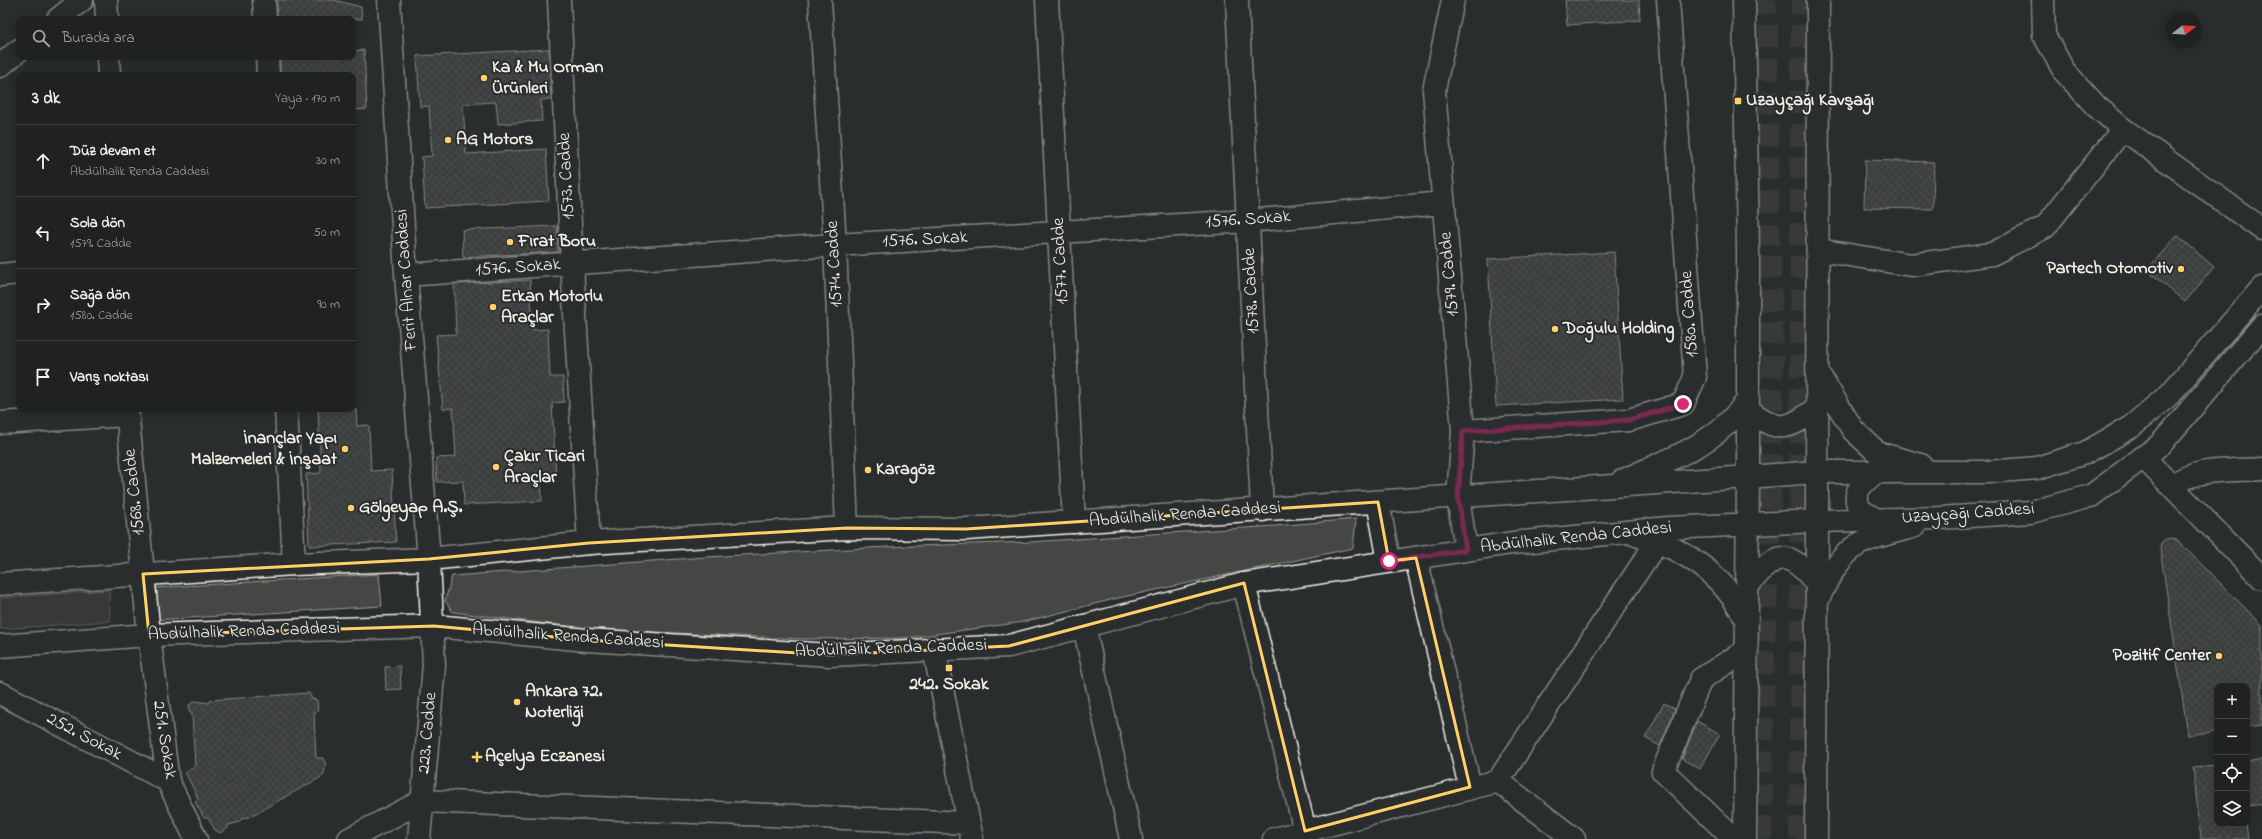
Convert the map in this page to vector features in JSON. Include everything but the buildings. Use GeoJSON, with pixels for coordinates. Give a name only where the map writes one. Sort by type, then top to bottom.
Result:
{"type":"FeatureCollection","features":[{"type":"Feature","properties":{"kind":"main road"},"geometry":{"type":"LineString","coordinates":[[62,16],[82,0]]}},
{"type":"Feature","properties":{"kind":"main road"},"geometry":{"type":"LineString","coordinates":[[106,0],[106,16]]}},
{"type":"Feature","properties":{"kind":"main road"},"geometry":{"type":"LineString","coordinates":[[264,0],[265,16]]}},
{"type":"Feature","properties":{"kind":"main road","name":"Ferit Alnar Caddesi"},"geometry":{"type":"LineString","coordinates":[[389,0],[406,275],[434,626]]}},
{"type":"Feature","properties":{"kind":"main road","name":"1573. Cadde"},"geometry":{"type":"LineString","coordinates":[[559,0],[572,265],[589,544]]}},
{"type":"Feature","properties":{"kind":"main road","name":"1574. Cadde"},"geometry":{"type":"LineString","coordinates":[[820,0],[834,245],[846,528]]}},
{"type":"Feature","properties":{"kind":"main road","name":"1577. Cadde"},"geometry":{"type":"LineString","coordinates":[[1047,0],[1074,522]]}},
{"type":"Feature","properties":{"kind":"main road","name":"1578. Cadde"},"geometry":{"type":"LineString","coordinates":[[1237,0],[1262,510]]}},
{"type":"Feature","properties":{"kind":"main road","name":"1579. Cadde"},"geometry":{"type":"LineString","coordinates":[[1453,0],[1434,90],[1463,431],[1458,497],[1466,550]]}},
{"type":"Feature","properties":{"kind":"main road","name":"1580. Cadde"},"geometry":{"type":"LineString","coordinates":[[1463,431],[1629,420],[1683,404],[1695,377],[1668,0]]}},
{"type":"Feature","properties":{"kind":"main road"},"geometry":{"type":"LineString","coordinates":[[1744,0],[1748,250],[1748,622],[1746,839]]}},
{"type":"Feature","properties":{"kind":"main road"},"geometry":{"type":"LineString","coordinates":[[1816,839],[1818,768],[1816,583],[1818,373],[1818,0]]}},
{"type":"Feature","properties":{"kind":"main road"},"geometry":{"type":"LineString","coordinates":[[2043,0],[2044,35],[2064,71],[2096,106],[2123,129],[2262,229]]}},
{"type":"Feature","properties":{"kind":"main road"},"geometry":{"type":"LineString","coordinates":[[0,66],[16,53]]}},
{"type":"Feature","properties":{"kind":"main road"},"geometry":{"type":"LineString","coordinates":[[108,60],[109,72]]}},
{"type":"Feature","properties":{"kind":"main road"},"geometry":{"type":"LineString","coordinates":[[267,60],[268,72]]}},
{"type":"Feature","properties":{"kind":"main road"},"geometry":{"type":"LineString","coordinates":[[1818,250],[1911,265],[1992,254],[2045,227],[2123,129]]}},
{"type":"Feature","properties":{"kind":"main road","name":"1576. Sokak"},"geometry":{"type":"LineString","coordinates":[[406,275],[572,265],[834,245],[1248,221],[1443,203]]}},
{"type":"Feature","properties":{"kind":"main road"},"geometry":{"type":"LineString","coordinates":[[0,275],[16,273]]}},
{"type":"Feature","properties":{"kind":"main road"},"geometry":{"type":"LineString","coordinates":[[1817,472],[1943,472],[2037,468],[2085,453],[2131,427],[2170,394],[2262,288]]}},
{"type":"Feature","properties":{"kind":"main road","name":"Uzayçağı Caddesi"},"geometry":{"type":"LineString","coordinates":[[1748,524],[1940,518],[2031,512],[2091,496],[2161,444],[2262,326]]}},
{"type":"Feature","properties":{"kind":"main road"},"geometry":{"type":"LineString","coordinates":[[1818,373],[1853,430],[1878,453],[1943,472]]}},
{"type":"Feature","properties":{"kind":"main road"},"geometry":{"type":"LineString","coordinates":[[1748,405],[1767,423],[1782,427],[1792,426],[1817,408]]}},
{"type":"Feature","properties":{"kind":"main road"},"geometry":{"type":"LineString","coordinates":[[1610,487],[1697,448],[1726,426],[1748,405]]}},
{"type":"Feature","properties":{"kind":"main road"},"geometry":{"type":"LineString","coordinates":[[0,422],[127,412]]}},
{"type":"Feature","properties":{"kind":"main road","name":"1568. Cadde"},"geometry":{"type":"LineString","coordinates":[[127,412],[149,635]]}},
{"type":"Feature","properties":{"kind":"main road"},"geometry":{"type":"LineString","coordinates":[[286,412],[294,564]]}},
{"type":"Feature","properties":{"kind":"main road"},"geometry":{"type":"LineString","coordinates":[[2143,457],[2262,578]]}},
{"type":"Feature","properties":{"kind":"main road"},"geometry":{"type":"LineString","coordinates":[[2171,486],[2184,477],[2195,474],[2262,469]]}},
{"type":"Feature","properties":{"kind":"main road","name":"Abdülhalik Renda Caddesi"},"geometry":{"type":"LineString","coordinates":[[0,584],[294,564],[429,559],[589,544],[846,528],[966,530],[1817,472]]}},
{"type":"Feature","properties":{"kind":"main road"},"geometry":{"type":"LineString","coordinates":[[1876,472],[1857,490],[1856,496],[1860,510],[1877,520]]}},
{"type":"Feature","properties":{"kind":"main road"},"geometry":{"type":"LineString","coordinates":[[1378,502],[1389,561]]}},
{"type":"Feature","properties":{"kind":"main road"},"geometry":{"type":"LineString","coordinates":[[1816,607],[1826,582],[1847,554],[1859,543],[1940,518]]}},
{"type":"Feature","properties":{"kind":"main road","name":"Abdülhalik Renda Caddesi"},"geometry":{"type":"LineString","coordinates":[[0,646],[149,635],[434,626],[588,640],[831,654],[1009,646],[1244,584],[1512,543],[1630,532],[1748,524]]}},
{"type":"Feature","properties":{"kind":"main road"},"geometry":{"type":"LineString","coordinates":[[1630,532],[1674,549],[1699,564],[1721,581],[1736,600],[1748,622]]}},
{"type":"Feature","properties":{"kind":"main road"},"geometry":{"type":"LineString","coordinates":[[1274,839],[1470,787],[1498,781],[1657,542]]}},
{"type":"Feature","properties":{"kind":"main road"},"geometry":{"type":"LineString","coordinates":[[1416,558],[1470,787]]}},
{"type":"Feature","properties":{"kind":"main road"},"geometry":{"type":"LineString","coordinates":[[1747,587],[1764,567],[1776,558],[1791,559],[1802,565],[1816,583]]}},
{"type":"Feature","properties":{"kind":"main road"},"geometry":{"type":"LineString","coordinates":[[1244,584],[1305,831]]}},
{"type":"Feature","properties":{"kind":"main road","name":"223. Cadde"},"geometry":{"type":"LineString","coordinates":[[419,839],[434,666],[434,626]]}},
{"type":"Feature","properties":{"kind":"main road"},"geometry":{"type":"LineString","coordinates":[[1084,626],[1131,839]]}},
{"type":"Feature","properties":{"kind":"main road","name":"251. Sokak"},"geometry":{"type":"LineString","coordinates":[[149,635],[168,781],[196,839]]}},
{"type":"Feature","properties":{"kind":"main road"},"geometry":{"type":"LineString","coordinates":[[349,839],[422,800],[970,831],[934,649]]}},
{"type":"Feature","properties":{"kind":"main road"},"geometry":{"type":"LineString","coordinates":[[1734,839],[1663,771],[1702,679],[1747,650]]}},
{"type":"Feature","properties":{"kind":"main road","name":"252. Sokak"},"geometry":{"type":"LineString","coordinates":[[0,693],[168,781]]}},
{"type":"Feature","properties":{"kind":"main road"},"geometry":{"type":"LineString","coordinates":[[1498,781],[1574,839]]}},
{"type":"Feature","properties":{"kind":"highlighted area"},"geometry":{"type":"Polygon","coordinates":[[[1378,502],[1389,561],[1416,558],[1470,787],[1305,831],[1244,583],[1009,646],[831,655],[587,640],[434,626],[149,635],[143,574],[429,559],[589,543],[847,528],[966,529],[1378,502]]]}},
{"type":"Feature","properties":{"kind":"shaded area"},"geometry":{"type":"Polygon","coordinates":[[[1356,519],[1353,548],[1118,598],[1023,622],[907,638],[802,639],[589,629],[453,612],[445,601],[452,576],[706,557],[887,547],[1030,542],[1275,526],[1356,519]]]}},
{"type":"Feature","properties":{"kind":"shaded area"},"geometry":{"type":"Polygon","coordinates":[[[379,574],[382,606],[155,620],[152,588],[379,574]]]}},
{"type":"Feature","properties":{"kind":"shaded area"},"geometry":{"type":"Polygon","coordinates":[[[109,590],[110,621],[0,629],[0,598],[109,590]]]}},
{"type":"Feature","properties":{"kind":"tunnel"},"geometry":{"type":"LineString","coordinates":[[1761,839],[1764,646],[1770,519],[1773,368],[1768,187],[1767,30],[1765,0]]}},
{"type":"Feature","properties":{"kind":"tunnel"},"geometry":{"type":"LineString","coordinates":[[1800,839],[1802,0]]}},
{"type":"Feature","properties":{"kind":"place","name":"Ka & Mu Orman Ürünleri"},"geometry":{"type":"Point","coordinates":[484,78]}},
{"type":"Feature","properties":{"kind":"place","name":"Uzayçağı Kavşağı"},"geometry":{"type":"Point","coordinates":[1738,101]}},
{"type":"Feature","properties":{"kind":"place","name":"AG Motors"},"geometry":{"type":"Point","coordinates":[448,140]}},
{"type":"Feature","properties":{"kind":"place","name":"Fırat Boru"},"geometry":{"type":"Point","coordinates":[510,242]}},
{"type":"Feature","properties":{"kind":"place","name":"Partech Otomotiv"},"geometry":{"type":"Point","coordinates":[2181,269]}},
{"type":"Feature","properties":{"kind":"place","name":"Erkan Motorlu Araçlar"},"geometry":{"type":"Point","coordinates":[493,307]}},
{"type":"Feature","properties":{"kind":"place","name":"Doğulu Holding"},"geometry":{"type":"Point","coordinates":[1555,329]}},
{"type":"Feature","properties":{"kind":"place","name":"İnançlar Yapı Malzemeleri & İnşaat"},"geometry":{"type":"Point","coordinates":[345,449]}},
{"type":"Feature","properties":{"kind":"place","name":"Çakır Ticari Araçlar"},"geometry":{"type":"Point","coordinates":[496,467]}},
{"type":"Feature","properties":{"kind":"place","name":"Karagöz"},"geometry":{"type":"Point","coordinates":[868,470]}},
{"type":"Feature","properties":{"kind":"place","name":"Gölgeyap A.Ş."},"geometry":{"type":"Point","coordinates":[351,508]}},
{"type":"Feature","properties":{"kind":"place","name":"Pozitif Center"},"geometry":{"type":"Point","coordinates":[2219,656]}},
{"type":"Feature","properties":{"kind":"place","name":"242. Sokak"},"geometry":{"type":"Point","coordinates":[949,668]}},
{"type":"Feature","properties":{"kind":"place","name":"Ankara 72. Noterliği"},"geometry":{"type":"Point","coordinates":[517,702]}},
{"type":"Feature","properties":{"kind":"place","name":"Açelya Eczanesi"},"geometry":{"type":"Point","coordinates":[477,757]}},
{"type":"Feature","properties":{"kind":"route"},"geometry":{"type":"LineString","coordinates":[[1389,561],[1466,550],[1458,497],[1463,431],[1629,420],[1683,404]]}}]}
